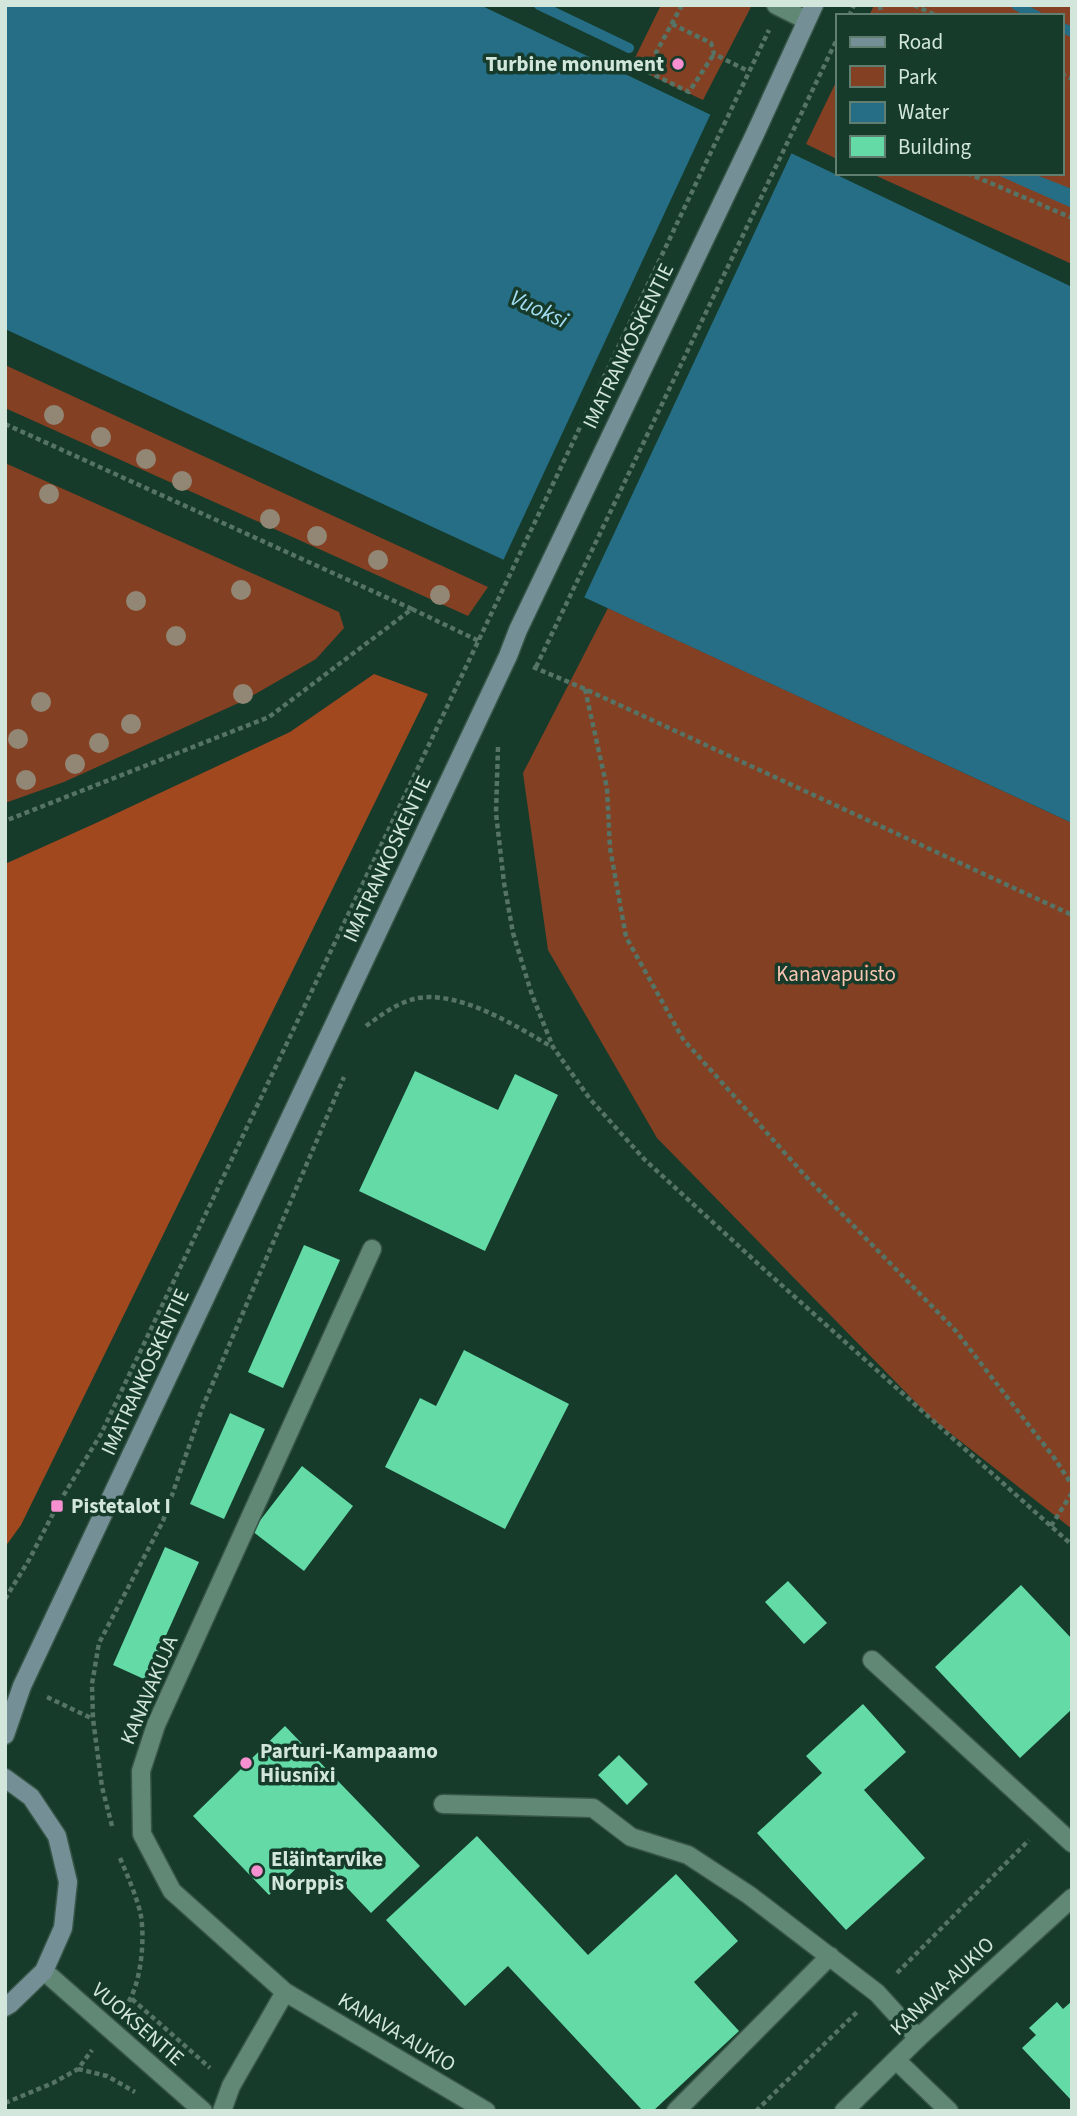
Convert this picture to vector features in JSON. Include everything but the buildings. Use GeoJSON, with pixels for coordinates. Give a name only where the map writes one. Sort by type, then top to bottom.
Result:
{"type":"FeatureCollection","features":[{"type":"Feature","properties":{"kind":"main road","name":"IMATRANKOSKENTIE"},"geometry":{"type":"LineString","coordinates":[[5,1735],[22,1686],[810,13]]}},
{"type":"Feature","properties":{"kind":"main road"},"geometry":{"type":"LineString","coordinates":[[5,1778],[31,1797],[57,1836],[68,1882],[64,1928],[44,1970],[5,2007]]}},
{"type":"Feature","properties":{"kind":"street"},"geometry":{"type":"LineString","coordinates":[[778,6],[810,13]]}},
{"type":"Feature","properties":{"kind":"street","name":"KANAVAKUJA"},"geometry":{"type":"LineString","coordinates":[[285,1992],[172,1891],[142,1834],[141,1771],[156,1725],[372,1249]]}},
{"type":"Feature","properties":{"kind":"street"},"geometry":{"type":"LineString","coordinates":[[872,1660],[1072,1843]]}},
{"type":"Feature","properties":{"kind":"street"},"geometry":{"type":"LineString","coordinates":[[443,1804],[593,1808],[631,1838],[688,1855],[749,1895],[877,1993],[918,2038]]}},
{"type":"Feature","properties":{"kind":"street","name":"KANAVA-AUKIO"},"geometry":{"type":"LineString","coordinates":[[844,2111],[918,2038],[1072,1898]]}},
{"type":"Feature","properties":{"kind":"street"},"geometry":{"type":"LineString","coordinates":[[676,2111],[830,1956]]}},
{"type":"Feature","properties":{"kind":"street","name":"VUOKSENTIE"},"geometry":{"type":"LineString","coordinates":[[44,1970],[203,2111]]}},
{"type":"Feature","properties":{"kind":"street"},"geometry":{"type":"LineString","coordinates":[[222,2111],[231,2086],[285,1992]]}},
{"type":"Feature","properties":{"kind":"street","name":"KANAVA-AUKIO"},"geometry":{"type":"LineString","coordinates":[[285,1992],[486,2111]]}},
{"type":"Feature","properties":{"kind":"street"},"geometry":{"type":"LineString","coordinates":[[896,2060],[949,2111]]}},
{"type":"Feature","properties":{"kind":"path"},"geometry":{"type":"LineString","coordinates":[[671,24],[711,43],[713,54],[689,92],[646,71],[671,24],[682,5]]}},
{"type":"Feature","properties":{"kind":"path"},"geometry":{"type":"LineString","coordinates":[[914,5],[933,14]]}},
{"type":"Feature","properties":{"kind":"path"},"geometry":{"type":"LineString","coordinates":[[5,1599],[101,1434],[304,1011],[778,6]]}},
{"type":"Feature","properties":{"kind":"path"},"geometry":{"type":"LineString","coordinates":[[548,644],[836,41]]}},
{"type":"Feature","properties":{"kind":"path"},"geometry":{"type":"LineString","coordinates":[[713,54],[748,71]]}},
{"type":"Feature","properties":{"kind":"path"},"geometry":{"type":"LineString","coordinates":[[972,175],[1072,218]]}},
{"type":"Feature","properties":{"kind":"path"},"geometry":{"type":"LineString","coordinates":[[5,424],[478,641]]}},
{"type":"Feature","properties":{"kind":"path"},"geometry":{"type":"LineString","coordinates":[[5,821],[269,717],[412,609]]}},
{"type":"Feature","properties":{"kind":"path"},"geometry":{"type":"LineString","coordinates":[[536,669],[585,689],[1072,915]]}},
{"type":"Feature","properties":{"kind":"path"},"geometry":{"type":"LineString","coordinates":[[585,689],[607,788],[610,848],[626,937],[683,1039],[809,1180],[955,1330],[1072,1485]]}},
{"type":"Feature","properties":{"kind":"path"},"geometry":{"type":"LineString","coordinates":[[492,759],[498,747],[496,813],[513,933],[532,995],[553,1047],[590,1099],[645,1160],[1072,1545]]}},
{"type":"Feature","properties":{"kind":"path"},"geometry":{"type":"LineString","coordinates":[[370,1015],[365,1027],[389,1009],[418,998],[468,1003],[553,1047]]}},
{"type":"Feature","properties":{"kind":"path"},"geometry":{"type":"LineString","coordinates":[[113,1833],[102,1787],[93,1719],[92,1684],[99,1643],[163,1521],[203,1406],[348,1065]]}},
{"type":"Feature","properties":{"kind":"path"},"geometry":{"type":"LineString","coordinates":[[1051,1527],[1072,1493]]}},
{"type":"Feature","properties":{"kind":"path"},"geometry":{"type":"LineString","coordinates":[[756,2111],[1049,1821]]}},
{"type":"Feature","properties":{"kind":"path"},"geometry":{"type":"LineString","coordinates":[[5,2103],[53,2083],[78,2069],[132,1999],[142,1958],[141,1917],[119,1856]]}},
{"type":"Feature","properties":{"kind":"path"},"geometry":{"type":"LineString","coordinates":[[132,1999],[231,2086]]}},
{"type":"Feature","properties":{"kind":"path"},"geometry":{"type":"LineString","coordinates":[[78,2069],[107,2076],[141,2097]]}},
{"type":"Feature","properties":{"kind":"green space"},"geometry":{"type":"Polygon","coordinates":[[[661,5],[752,5],[703,100],[631,66],[661,5]]]}},
{"type":"Feature","properties":{"kind":"green space"},"geometry":{"type":"Polygon","coordinates":[[[874,5],[1072,5],[1072,264],[874,175],[1063,175],[1063,14],[870,14],[874,5]]]}},
{"type":"Feature","properties":{"kind":"green space"},"geometry":{"type":"Polygon","coordinates":[[[836,82],[836,159],[806,144],[836,82]]]}},
{"type":"Feature","properties":{"kind":"green space"},"geometry":{"type":"Polygon","coordinates":[[[5,365],[488,587],[468,616],[5,408],[5,365]]]}},
{"type":"Feature","properties":{"kind":"green space"},"geometry":{"type":"Polygon","coordinates":[[[5,463],[339,612],[344,628],[316,659],[243,701],[64,782],[5,803],[5,463]]]}},
{"type":"Feature","properties":{"kind":"green space","name":"Kanavapuisto"},"geometry":{"type":"Polygon","coordinates":[[[608,608],[1072,823],[1072,1529],[931,1418],[657,1138],[548,950],[523,773],[608,608]]]}},
{"type":"Feature","properties":{"kind":"shaded area"},"geometry":{"type":"Polygon","coordinates":[[[374,674],[428,694],[21,1525],[5,1547],[5,864],[290,732],[374,674]]]}},
{"type":"Feature","properties":{"kind":"water","name":"Vuoksi"},"geometry":{"type":"Polygon","coordinates":[[[5,5],[480,5],[1072,287],[1072,823],[5,329],[5,5]]]}},
{"type":"Feature","properties":{"kind":"water"},"geometry":{"type":"Polygon","coordinates":[[[998,175],[1036,175],[1072,189],[1072,208],[998,175]]]}},
{"type":"Feature","properties":{"kind":"pier"},"geometry":{"type":"Polygon","coordinates":[[[712,111],[793,150],[583,600],[502,563],[712,111]]]}},
{"type":"Feature","properties":{"kind":"waterway"},"geometry":{"type":"LineString","coordinates":[[539,5],[629,48]]}},
{"type":"Feature","properties":{"kind":"waterway"},"geometry":{"type":"LineString","coordinates":[[1016,5],[1033,14]]}},
{"type":"Feature","properties":{"kind":"waterway"},"geometry":{"type":"LineString","coordinates":[[1063,28],[1072,32]]}},
{"type":"Feature","properties":{"kind":"place","name":"Turbine monument"},"geometry":{"type":"Point","coordinates":[678,64]}},
{"type":"Feature","properties":{"kind":"place","name":"Pistetalot I"},"geometry":{"type":"Point","coordinates":[57,1506]}},
{"type":"Feature","properties":{"kind":"place","name":"Parturi-Kampaamo Hiusnixi"},"geometry":{"type":"Point","coordinates":[246,1763]}},
{"type":"Feature","properties":{"kind":"place","name":"Eläintarvike Norppis"},"geometry":{"type":"Point","coordinates":[257,1871]}}]}
